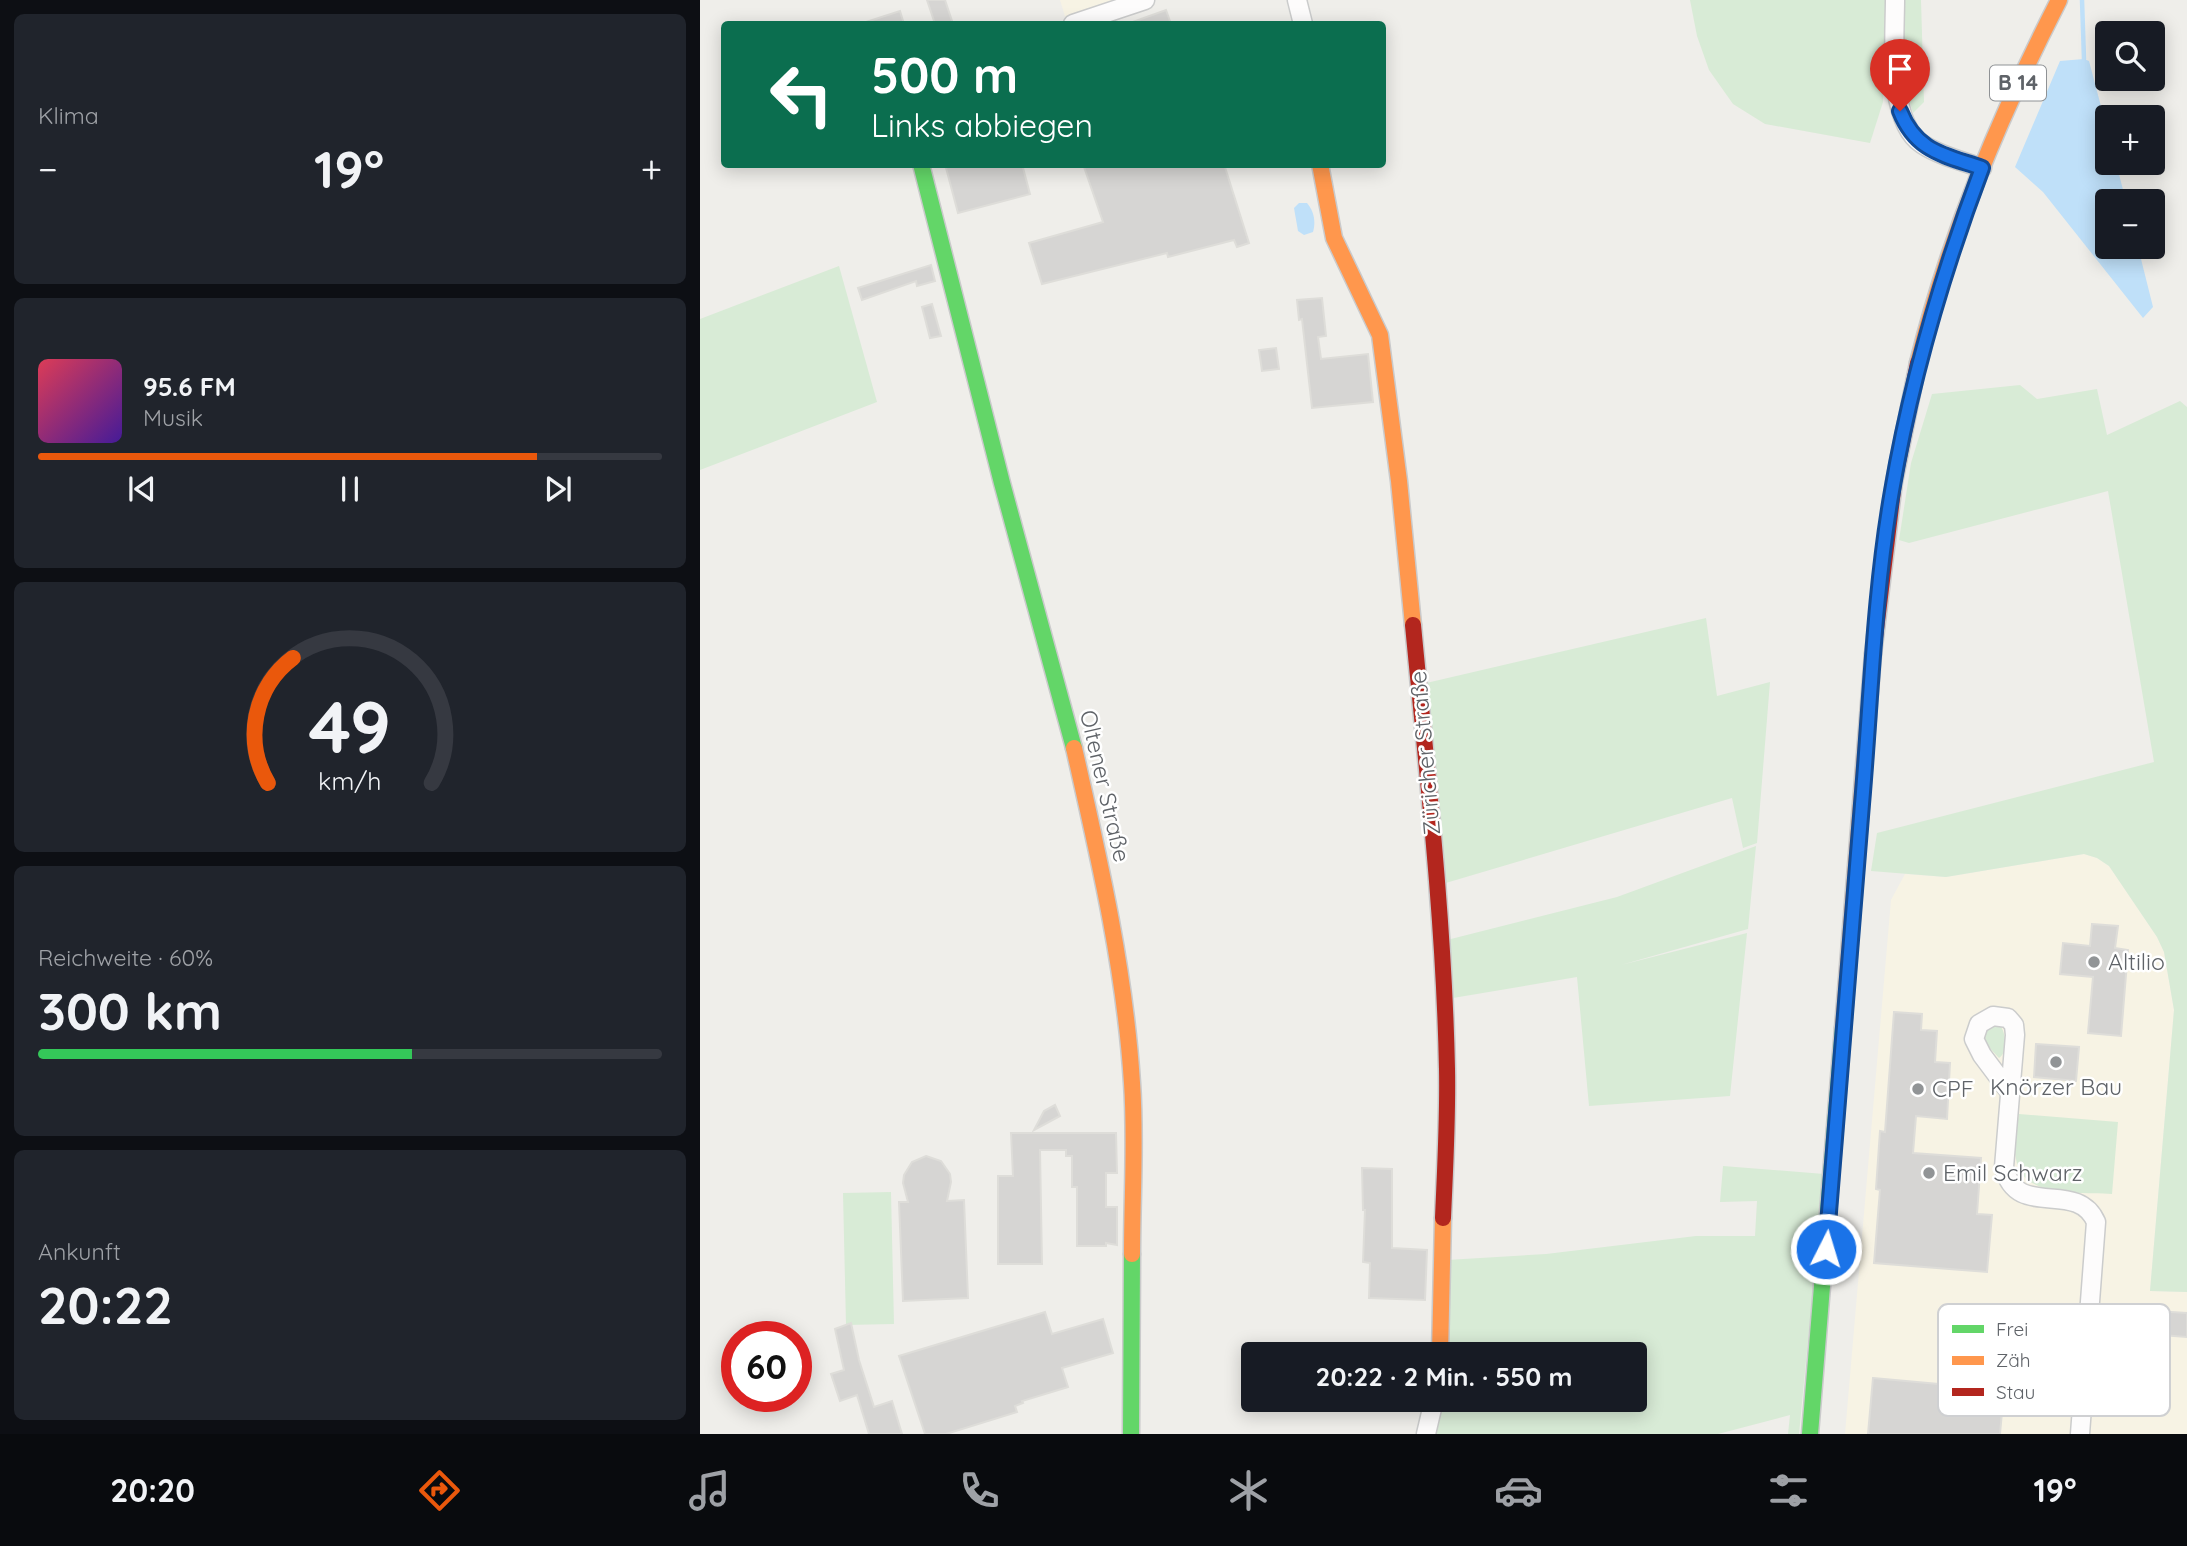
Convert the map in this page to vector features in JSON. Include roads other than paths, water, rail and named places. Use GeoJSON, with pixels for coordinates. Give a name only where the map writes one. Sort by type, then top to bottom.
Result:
{"type":"FeatureCollection","features":[{"type":"Feature","properties":{"kind":"street"},"geometry":{"type":"LineString","coordinates":[[1082,21],[1145,0]]}},
{"type":"Feature","properties":{"kind":"street"},"geometry":{"type":"LineString","coordinates":[[1297,0],[1302,21]]}},
{"type":"Feature","properties":{"kind":"street"},"geometry":{"type":"LineString","coordinates":[[1895,0],[1897,80],[1900,111],[1906,126],[1923,144],[1982,168]]}},
{"type":"Feature","properties":{"kind":"street","name":"B 14"},"geometry":{"type":"LineString","coordinates":[[1810,1434],[1877,610],[1891,494],[1908,407],[1930,321],[1955,240],[2025,65],[2059,0]]}},
{"type":"Feature","properties":{"kind":"street","name":"Oltener Straße"},"geometry":{"type":"LineString","coordinates":[[922,168],[1002,483],[1070,728],[1098,855],[1119,971],[1132,1084],[1131,1434]]}},
{"type":"Feature","properties":{"kind":"street","name":"Züricher Straße"},"geometry":{"type":"LineString","coordinates":[[1321,168],[1334,238],[1380,335],[1400,495],[1430,800],[1443,980],[1447,1071],[1440,1342]]}},
{"type":"Feature","properties":{"kind":"street"},"geometry":{"type":"LineString","coordinates":[[2009,1091],[2004,1167],[2007,1177],[2013,1186],[2024,1194],[2080,1202],[2092,1213],[2096,1222],[2090,1304]]}},
{"type":"Feature","properties":{"kind":"street"},"geometry":{"type":"LineString","coordinates":[[1426,1434],[1431,1412]]}},
{"type":"Feature","properties":{"kind":"street"},"geometry":{"type":"LineString","coordinates":[[2080,1434],[2081,1416]]}},
{"type":"Feature","properties":{"kind":"water"},"geometry":{"type":"Polygon","coordinates":[[[2060,61],[2089,61],[2101,105],[2095,105],[2095,175],[2119,175],[2123,189],[2095,189],[2095,258],[2043,192],[2015,167],[2060,61]]]}},
{"type":"Feature","properties":{"kind":"water"},"geometry":{"type":"Polygon","coordinates":[[[1299,203],[1307,203],[1314,217],[1313,232],[1304,235],[1298,231],[1294,208],[1299,203]]]}},
{"type":"Feature","properties":{"kind":"water"},"geometry":{"type":"Polygon","coordinates":[[[2096,259],[2141,259],[2153,307],[2143,318],[2096,259]]]}},
{"type":"Feature","properties":{"kind":"waterway"},"geometry":{"type":"LineString","coordinates":[[2082,0],[2084,59]]}},
{"type":"Feature","properties":{"kind":"place","name":"Altilio"},"geometry":{"type":"Point","coordinates":[2094,962]}},
{"type":"Feature","properties":{"kind":"place","name":"Knörzer Bau"},"geometry":{"type":"Point","coordinates":[2056,1062]}},
{"type":"Feature","properties":{"kind":"place","name":"CPF"},"geometry":{"type":"Point","coordinates":[1918,1089]}},
{"type":"Feature","properties":{"kind":"place","name":"Emil Schwarz"},"geometry":{"type":"Point","coordinates":[1929,1173]}}]}
